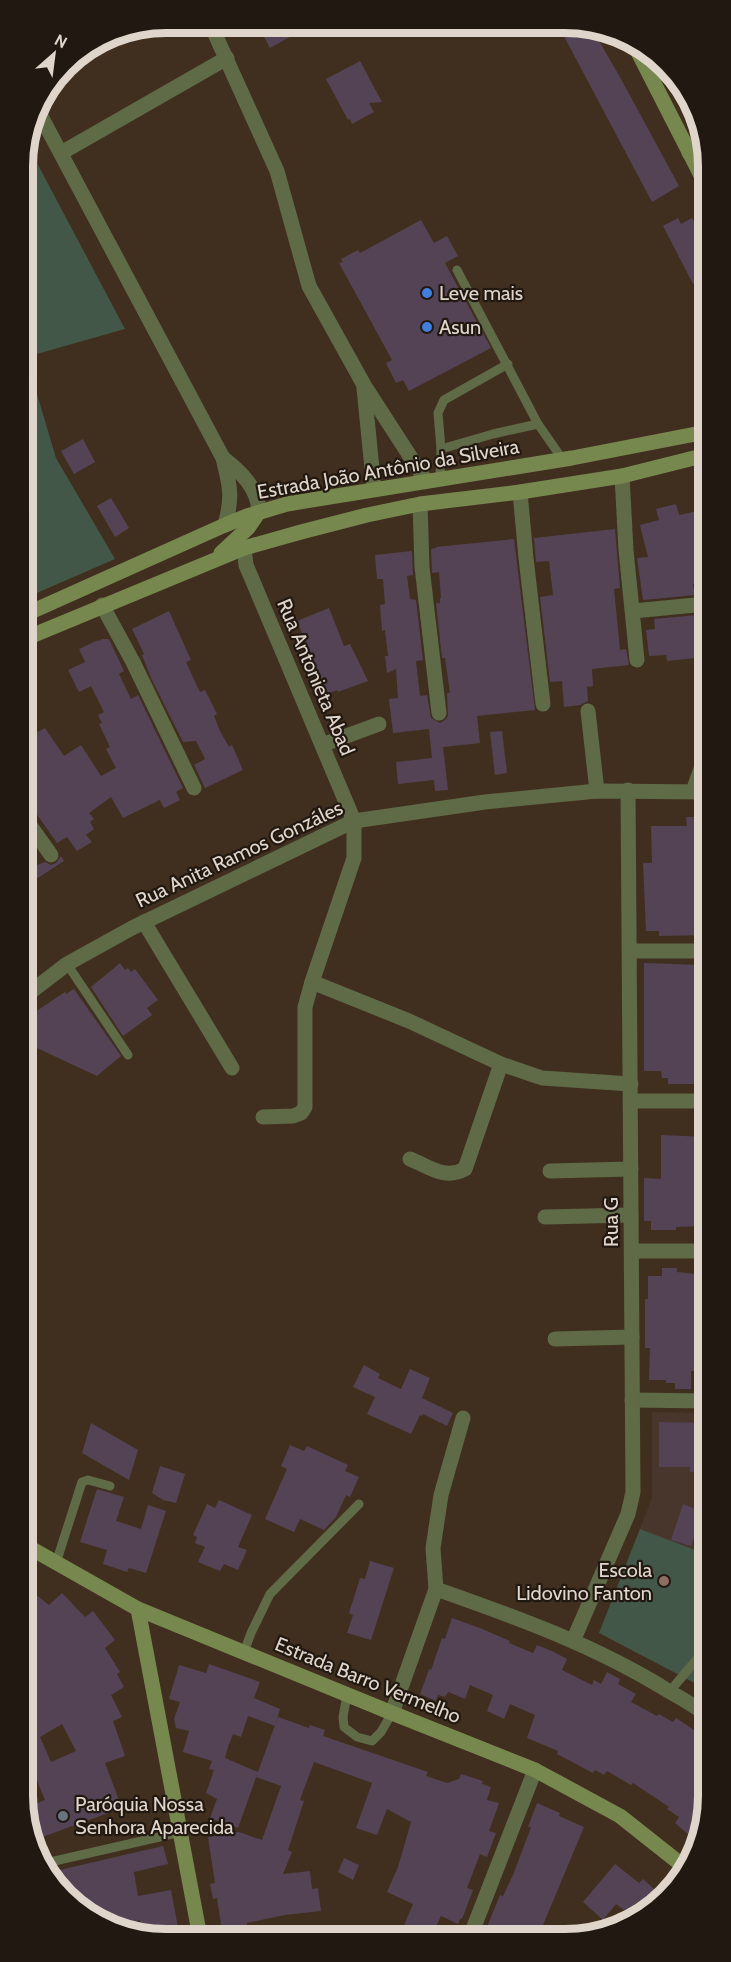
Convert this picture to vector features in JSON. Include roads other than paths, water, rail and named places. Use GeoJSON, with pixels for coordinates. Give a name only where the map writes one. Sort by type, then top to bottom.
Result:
{"type":"FeatureCollection","features":[{"type":"Feature","properties":{"kind":"main road"},"geometry":{"type":"LineString","coordinates":[[649,63],[698,169]]}},
{"type":"Feature","properties":{"kind":"main road","name":"Estrada João Antônio da Silveira"},"geometry":{"type":"LineString","coordinates":[[33,611],[225,525],[287,504],[562,460],[698,434]]}},
{"type":"Feature","properties":{"kind":"main road","name":"Estrada João Antônio da Silveira"},"geometry":{"type":"LineString","coordinates":[[33,635],[244,548],[367,514],[420,504],[520,492],[622,476],[698,457]]}},
{"type":"Feature","properties":{"kind":"main road"},"geometry":{"type":"LineString","coordinates":[[212,561],[248,528],[259,512]]}},
{"type":"Feature","properties":{"kind":"main road","name":"Estrada Barro Vermelho"},"geometry":{"type":"LineString","coordinates":[[33,1550],[138,1609],[535,1770],[620,1816],[680,1863]]}},
{"type":"Feature","properties":{"kind":"main road"},"geometry":{"type":"LineString","coordinates":[[138,1609],[199,1929]]}},
{"type":"Feature","properties":{"kind":"street"},"geometry":{"type":"LineString","coordinates":[[216,33],[277,171],[309,286],[364,385],[433,480]]}},
{"type":"Feature","properties":{"kind":"street"},"geometry":{"type":"LineString","coordinates":[[61,153],[227,58]]}},
{"type":"Feature","properties":{"kind":"street"},"geometry":{"type":"LineString","coordinates":[[42,118],[223,458],[229,479],[230,502],[225,525]]}},
{"type":"Feature","properties":{"kind":"street"},"geometry":{"type":"LineString","coordinates":[[689,153],[697,149]]}},
{"type":"Feature","properties":{"kind":"street"},"geometry":{"type":"LineString","coordinates":[[364,385],[374,489]]}},
{"type":"Feature","properties":{"kind":"street"},"geometry":{"type":"LineString","coordinates":[[223,458],[238,470],[252,489],[257,497],[259,512]]}},
{"type":"Feature","properties":{"kind":"street"},"geometry":{"type":"LineString","coordinates":[[622,476],[626,550],[637,660]]}},
{"type":"Feature","properties":{"kind":"street"},"geometry":{"type":"LineString","coordinates":[[520,492],[543,704]]}},
{"type":"Feature","properties":{"kind":"street"},"geometry":{"type":"LineString","coordinates":[[420,504],[422,567],[439,713]]}},
{"type":"Feature","properties":{"kind":"street","name":"Rua Antonieta Abad"},"geometry":{"type":"LineString","coordinates":[[244,548],[246,565],[354,821]]}},
{"type":"Feature","properties":{"kind":"street"},"geometry":{"type":"LineString","coordinates":[[102,605],[134,662],[194,788]]}},
{"type":"Feature","properties":{"kind":"street"},"geometry":{"type":"LineString","coordinates":[[633,611],[698,605]]}},
{"type":"Feature","properties":{"kind":"street"},"geometry":{"type":"LineString","coordinates":[[588,711],[597,791]]}},
{"type":"Feature","properties":{"kind":"street"},"geometry":{"type":"LineString","coordinates":[[322,745],[379,724]]}},
{"type":"Feature","properties":{"kind":"street","name":"Rua G"},"geometry":{"type":"LineString","coordinates":[[573,1641],[628,1514],[633,1492],[628,790]]}},
{"type":"Feature","properties":{"kind":"street","name":"Rua Anita Ramos Gonzáles"},"geometry":{"type":"LineString","coordinates":[[33,990],[67,964],[144,922],[354,821],[485,802],[597,791],[698,791]]}},
{"type":"Feature","properties":{"kind":"street"},"geometry":{"type":"LineString","coordinates":[[263,1117],[293,1116],[301,1113],[305,1107],[305,1007],[354,858],[354,821]]}},
{"type":"Feature","properties":{"kind":"street"},"geometry":{"type":"LineString","coordinates":[[33,830],[51,855]]}},
{"type":"Feature","properties":{"kind":"street"},"geometry":{"type":"LineString","coordinates":[[144,922],[232,1068]]}},
{"type":"Feature","properties":{"kind":"street"},"geometry":{"type":"LineString","coordinates":[[630,951],[698,951]]}},
{"type":"Feature","properties":{"kind":"street"},"geometry":{"type":"LineString","coordinates":[[312,982],[409,1021],[501,1064],[542,1078],[631,1084]]}},
{"type":"Feature","properties":{"kind":"street"},"geometry":{"type":"LineString","coordinates":[[410,1159],[445,1174],[454,1174],[465,1169],[501,1064]]}},
{"type":"Feature","properties":{"kind":"street"},"geometry":{"type":"LineString","coordinates":[[631,1101],[698,1101]]}},
{"type":"Feature","properties":{"kind":"street"},"geometry":{"type":"LineString","coordinates":[[550,1171],[631,1169]]}},
{"type":"Feature","properties":{"kind":"street"},"geometry":{"type":"LineString","coordinates":[[545,1218],[632,1215]]}},
{"type":"Feature","properties":{"kind":"street"},"geometry":{"type":"LineString","coordinates":[[632,1251],[698,1251]]}},
{"type":"Feature","properties":{"kind":"street"},"geometry":{"type":"LineString","coordinates":[[555,1339],[632,1337]]}},
{"type":"Feature","properties":{"kind":"street"},"geometry":{"type":"LineString","coordinates":[[632,1400],[698,1401]]}},
{"type":"Feature","properties":{"kind":"street"},"geometry":{"type":"LineString","coordinates":[[392,1713],[436,1589],[433,1548],[441,1495],[463,1418]]}},
{"type":"Feature","properties":{"kind":"street"},"geometry":{"type":"LineString","coordinates":[[436,1589],[573,1641],[646,1677],[698,1709]]}},
{"type":"Feature","properties":{"kind":"street"},"geometry":{"type":"LineString","coordinates":[[473,1929],[535,1770]]}},
{"type":"Feature","properties":{"kind":"lane"},"geometry":{"type":"LineString","coordinates":[[457,270],[538,424],[562,460]]}},
{"type":"Feature","properties":{"kind":"lane"},"geometry":{"type":"LineString","coordinates":[[433,480],[441,449],[438,413],[444,400],[508,364]]}},
{"type":"Feature","properties":{"kind":"lane"},"geometry":{"type":"LineString","coordinates":[[441,449],[538,424]]}},
{"type":"Feature","properties":{"kind":"lane"},"geometry":{"type":"LineString","coordinates":[[67,964],[129,1055]]}},
{"type":"Feature","properties":{"kind":"lane"},"geometry":{"type":"LineString","coordinates":[[56,1563],[82,1482],[88,1480],[110,1486]]}},
{"type":"Feature","properties":{"kind":"lane"},"geometry":{"type":"LineString","coordinates":[[244,1652],[270,1593],[359,1504]]}},
{"type":"Feature","properties":{"kind":"lane"},"geometry":{"type":"LineString","coordinates":[[670,1691],[698,1657]]}},
{"type":"Feature","properties":{"kind":"lane"},"geometry":{"type":"LineString","coordinates":[[347,1695],[343,1717],[344,1727],[357,1737],[372,1741],[381,1732],[392,1713]]}},
{"type":"Feature","properties":{"kind":"lane"},"geometry":{"type":"LineString","coordinates":[[51,1862],[181,1832]]}},
{"type":"Feature","properties":{"kind":"place","name":"Leve mais"},"geometry":{"type":"Point","coordinates":[427,293]}},
{"type":"Feature","properties":{"kind":"place","name":"Asun"},"geometry":{"type":"Point","coordinates":[427,327]}},
{"type":"Feature","properties":{"kind":"place","name":"Escola Lidovino Fanton"},"geometry":{"type":"Point","coordinates":[664,1581]}},
{"type":"Feature","properties":{"kind":"place","name":"Paróquia Nossa Senhora Aparecida"},"geometry":{"type":"Point","coordinates":[63,1816]}}]}
